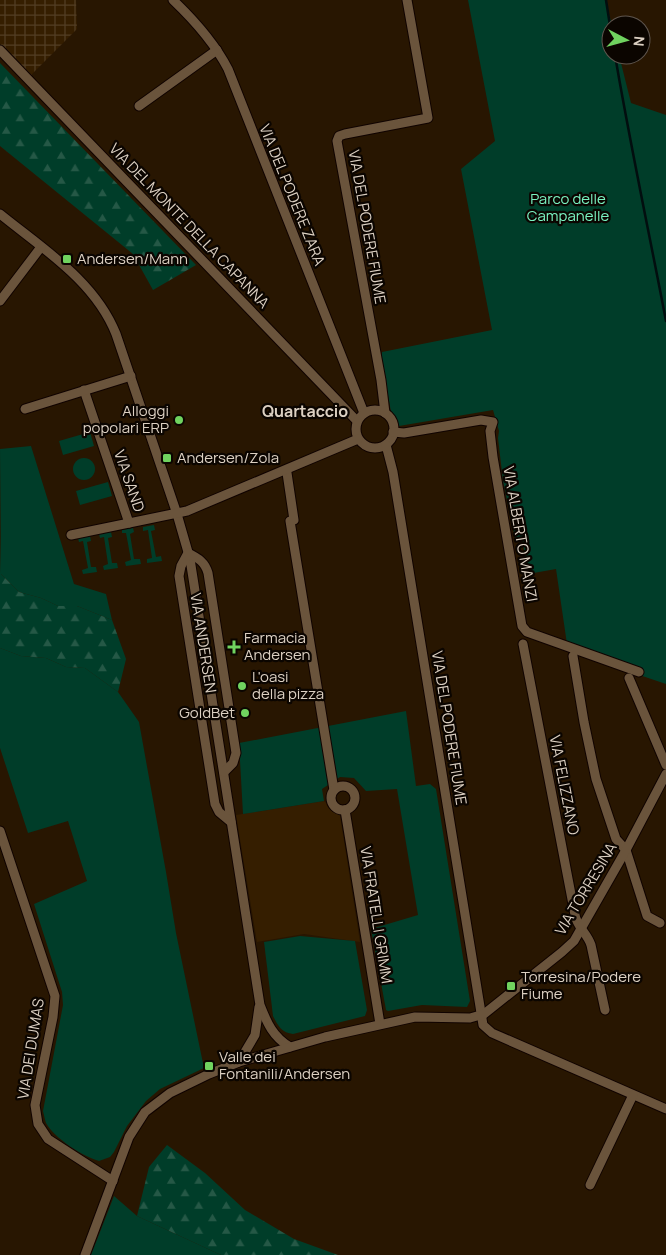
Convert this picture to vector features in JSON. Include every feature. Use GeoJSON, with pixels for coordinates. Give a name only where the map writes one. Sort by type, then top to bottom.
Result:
{"type":"FeatureCollection","features":[{"type":"Feature","properties":{"kind":"street","name":"VIA DEL PODERE ZARA"},"geometry":{"type":"LineString","coordinates":[[173,0],[201,28],[217,50],[232,79],[364,413]]}},
{"type":"Feature","properties":{"kind":"street","name":"VIA DEL PODERE FIUME"},"geometry":{"type":"LineString","coordinates":[[385,413],[381,380],[337,142],[339,136],[345,134],[428,118],[407,0]]}},
{"type":"Feature","properties":{"kind":"street","name":"VIA DEL MONTE DELLA CAPANNA"},"geometry":{"type":"LineString","coordinates":[[0,50],[357,421]]}},
{"type":"Feature","properties":{"kind":"street"},"geometry":{"type":"LineString","coordinates":[[138,106],[217,50]]}},
{"type":"Feature","properties":{"kind":"street","name":"VIA ANDERSEN"},"geometry":{"type":"LineString","coordinates":[[0,214],[77,277],[99,302],[114,327],[188,553],[260,1005],[272,1031],[290,1047]]}},
{"type":"Feature","properties":{"kind":"street"},"geometry":{"type":"LineString","coordinates":[[0,301],[41,247]]}},
{"type":"Feature","properties":{"kind":"street"},"geometry":{"type":"LineString","coordinates":[[25,409],[130,376]]}},
{"type":"Feature","properties":{"kind":"street","name":"VIA SAND"},"geometry":{"type":"LineString","coordinates":[[84,390],[129,523]]}},
{"type":"Feature","properties":{"kind":"street"},"geometry":{"type":"LineString","coordinates":[[372,410],[385,413],[392,422],[393,432],[391,438],[386,445],[379,447],[371,448],[363,444],[358,439],[355,430],[357,421],[364,413],[372,410]]}},
{"type":"Feature","properties":{"kind":"street","name":"VIA ALBERTO MANZI"},"geometry":{"type":"LineString","coordinates":[[393,432],[404,433],[481,420],[493,422],[490,431],[493,457],[522,626],[527,632],[640,672]]}},
{"type":"Feature","properties":{"kind":"street"},"geometry":{"type":"LineString","coordinates":[[71,535],[176,514],[358,439]]}},
{"type":"Feature","properties":{"kind":"street","name":"VIA DEL PODERE FIUME"},"geometry":{"type":"LineString","coordinates":[[386,445],[391,458],[395,482],[480,1016]]}},
{"type":"Feature","properties":{"kind":"street"},"geometry":{"type":"LineString","coordinates":[[287,473],[294,520],[290,521],[334,790],[331,796],[332,804],[338,809],[345,810]]}},
{"type":"Feature","properties":{"kind":"street","name":"VIA ANDERSEN"},"geometry":{"type":"LineString","coordinates":[[188,553],[205,564],[208,573],[236,749],[235,759],[224,772]]}},
{"type":"Feature","properties":{"kind":"street","name":"VIA ANDERSEN"},"geometry":{"type":"LineString","coordinates":[[188,553],[181,566],[179,576],[197,692],[215,804],[219,812],[231,822]]}},
{"type":"Feature","properties":{"kind":"street","name":"VIA FELIZZANO"},"geometry":{"type":"LineString","coordinates":[[522,644],[574,915],[577,924],[588,937],[591,945],[605,1010]]}},
{"type":"Feature","properties":{"kind":"street"},"geometry":{"type":"LineString","coordinates":[[573,656],[596,779],[616,839],[626,850],[647,916],[660,923]]}},
{"type":"Feature","properties":{"kind":"street"},"geometry":{"type":"LineString","coordinates":[[629,678],[666,765]]}},
{"type":"Feature","properties":{"kind":"street","name":"VIA TORRESINA"},"geometry":{"type":"LineString","coordinates":[[480,1016],[574,941],[626,850],[666,774]]}},
{"type":"Feature","properties":{"kind":"street","name":"VIA FRATELLI GRIMM"},"geometry":{"type":"LineString","coordinates":[[334,790],[338,787],[346,786],[353,791],[355,798],[349,809],[345,810],[380,1024]]}},
{"type":"Feature","properties":{"kind":"street","name":"VIA DEI DUMAS"},"geometry":{"type":"LineString","coordinates":[[0,831],[55,996],[53,1017],[35,1105],[38,1124],[48,1139],[113,1181]]}},
{"type":"Feature","properties":{"kind":"street","name":"VIA ANDERSEN"},"geometry":{"type":"LineString","coordinates":[[239,1062],[255,1035],[260,1005]]}},
{"type":"Feature","properties":{"kind":"street"},"geometry":{"type":"LineString","coordinates":[[85,1255],[129,1137],[141,1118],[151,1107],[175,1090],[239,1062],[380,1024],[421,1017],[470,1018],[480,1016],[484,1027],[492,1033],[666,1109]]}},
{"type":"Feature","properties":{"kind":"street"},"geometry":{"type":"LineString","coordinates":[[590,1185],[633,1095]]}},
{"type":"Feature","properties":{"kind":"shaded area"},"geometry":{"type":"Polygon","coordinates":[[[0,0],[76,0],[77,29],[30,76],[0,44],[0,0]]]}},
{"type":"Feature","properties":{"kind":"shaded area"},"geometry":{"type":"Polygon","coordinates":[[[324,801],[340,816],[360,942],[304,934],[257,942],[236,815],[324,801]]]}},
{"type":"Feature","properties":{"kind":"green space","name":"Parco delle Campanelle"},"geometry":{"type":"Polygon","coordinates":[[[468,0],[605,0],[609,15],[601,15],[601,65],[622,65],[631,103],[666,115],[666,684],[568,651],[556,569],[528,574],[524,552],[526,552],[522,538],[515,538],[503,481],[498,438],[499,431],[493,410],[399,426],[391,412],[382,352],[492,330],[461,169],[495,141],[468,0]]]}},
{"type":"Feature","properties":{"kind":"green space"},"geometry":{"type":"Polygon","coordinates":[[[0,63],[196,265],[153,290],[133,254],[0,146],[0,63]]]}},
{"type":"Feature","properties":{"kind":"green space"},"geometry":{"type":"Polygon","coordinates":[[[90,432],[94,446],[63,455],[59,441],[90,432]]]}},
{"type":"Feature","properties":{"kind":"green space"},"geometry":{"type":"Polygon","coordinates":[[[31,446],[74,584],[106,594],[112,620],[77,606],[58,606],[41,598],[19,592],[1,574],[0,449],[31,446]]]}},
{"type":"Feature","properties":{"kind":"green space"},"geometry":{"type":"Polygon","coordinates":[[[84,458],[92,461],[95,469],[92,477],[84,480],[76,477],[73,469],[76,461],[84,458]]]}},
{"type":"Feature","properties":{"kind":"green space"},"geometry":{"type":"Polygon","coordinates":[[[108,482],[112,496],[80,505],[76,491],[108,482]]]}},
{"type":"Feature","properties":{"kind":"green space"},"geometry":{"type":"Polygon","coordinates":[[[154,525],[155,530],[151,531],[156,557],[161,556],[162,561],[147,563],[147,559],[152,558],[148,530],[143,531],[143,527],[154,525]]]}},
{"type":"Feature","properties":{"kind":"green space"},"geometry":{"type":"Polygon","coordinates":[[[133,528],[134,532],[130,534],[134,559],[140,559],[141,564],[126,566],[125,562],[131,560],[126,533],[122,533],[122,530],[133,528]]]}},
{"type":"Feature","properties":{"kind":"green space"},"geometry":{"type":"Polygon","coordinates":[[[111,532],[112,537],[108,538],[112,563],[117,563],[118,568],[104,570],[103,566],[108,564],[104,537],[100,538],[99,534],[111,532]]]}},
{"type":"Feature","properties":{"kind":"green space"},"geometry":{"type":"Polygon","coordinates":[[[0,536],[1,574],[19,592],[41,598],[58,606],[77,606],[112,620],[126,659],[118,692],[85,668],[66,667],[46,658],[21,656],[0,648],[0,536]]]}},
{"type":"Feature","properties":{"kind":"green space"},"geometry":{"type":"Polygon","coordinates":[[[90,536],[91,541],[87,542],[91,567],[96,567],[97,572],[83,574],[82,570],[88,568],[83,541],[79,542],[78,538],[90,536]]]}},
{"type":"Feature","properties":{"kind":"green space"},"geometry":{"type":"Polygon","coordinates":[[[0,648],[21,656],[46,658],[66,667],[85,668],[118,692],[139,722],[176,933],[204,1068],[160,1089],[146,1101],[127,1126],[114,1152],[110,1157],[99,1161],[62,1141],[46,1123],[43,1111],[63,1005],[62,992],[34,904],[87,881],[68,821],[28,833],[0,748],[0,648]]]}},
{"type":"Feature","properties":{"kind":"green space"},"geometry":{"type":"Polygon","coordinates":[[[406,711],[416,786],[430,784],[436,789],[470,1001],[467,1007],[422,1005],[386,1010],[371,929],[418,915],[397,789],[366,791],[354,778],[340,777],[322,789],[324,801],[243,814],[239,743],[406,711]]]}},
{"type":"Feature","properties":{"kind":"green space"},"geometry":{"type":"Polygon","coordinates":[[[300,936],[355,941],[367,1010],[365,1016],[293,1034],[283,1031],[273,1016],[264,942],[300,936]]]}},
{"type":"Feature","properties":{"kind":"green space"},"geometry":{"type":"Polygon","coordinates":[[[167,1145],[205,1173],[245,1210],[294,1239],[338,1255],[221,1255],[137,1216],[149,1167],[167,1145]]]}},
{"type":"Feature","properties":{"kind":"green space"},"geometry":{"type":"Polygon","coordinates":[[[114,1196],[137,1216],[221,1255],[91,1255],[114,1196]]]}},
{"type":"Feature","properties":{"kind":"waterway"},"geometry":{"type":"LineString","coordinates":[[606,0],[608,15]]}},
{"type":"Feature","properties":{"kind":"waterway"},"geometry":{"type":"LineString","coordinates":[[617,65],[666,321]]}},
{"type":"Feature","properties":{"kind":"place","name":"Andersen/Mann"},"geometry":{"type":"Point","coordinates":[67,259]}},
{"type":"Feature","properties":{"kind":"place","name":"Alloggi popolari ERP"},"geometry":{"type":"Point","coordinates":[179,420]}},
{"type":"Feature","properties":{"kind":"place","name":"Andersen/Zola"},"geometry":{"type":"Point","coordinates":[167,458]}},
{"type":"Feature","properties":{"kind":"place","name":"Farmacia Andersen"},"geometry":{"type":"Point","coordinates":[234,647]}},
{"type":"Feature","properties":{"kind":"place","name":"L'oasi della pizza"},"geometry":{"type":"Point","coordinates":[242,686]}},
{"type":"Feature","properties":{"kind":"place","name":"GoldBet"},"geometry":{"type":"Point","coordinates":[245,713]}},
{"type":"Feature","properties":{"kind":"place","name":"Torresina/Podere Fiume"},"geometry":{"type":"Point","coordinates":[511,986]}},
{"type":"Feature","properties":{"kind":"place","name":"Valle dei Fontanili/Andersen"},"geometry":{"type":"Point","coordinates":[209,1066]}},
{"type":"Feature","properties":{"kind":"district","name":"Quartaccio"},"geometry":{"type":"Point","coordinates":[305,411]}}]}
